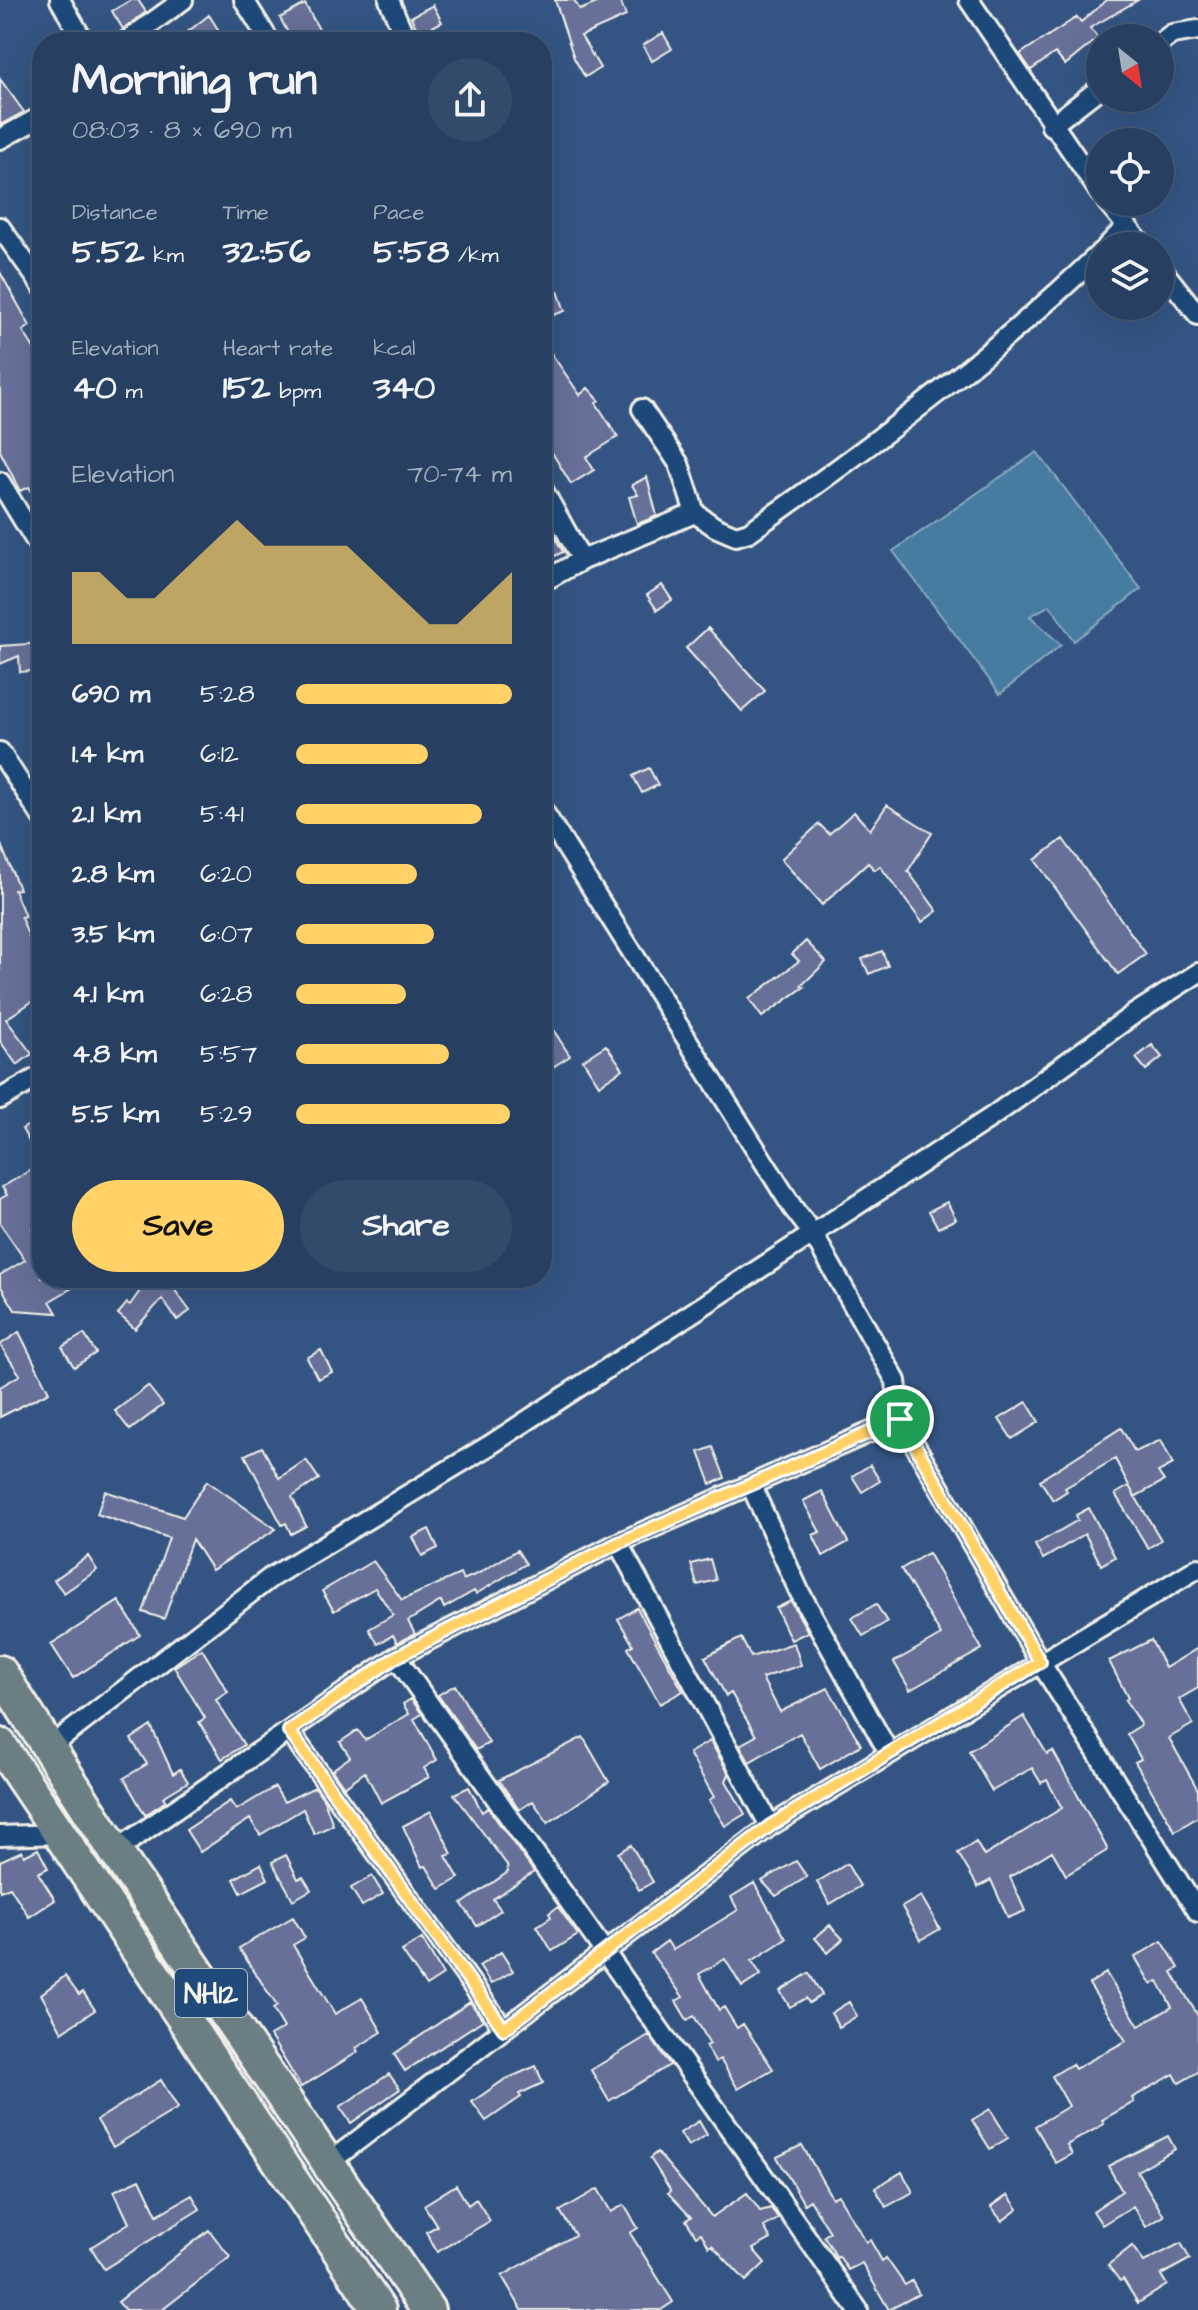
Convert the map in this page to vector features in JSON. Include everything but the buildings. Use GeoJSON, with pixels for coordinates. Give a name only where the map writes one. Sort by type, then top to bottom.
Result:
{"type":"FeatureCollection","features":[{"type":"Feature","properties":{"kind":"highway","name":"NH12"},"geometry":{"type":"LineString","coordinates":[[0,1672],[115,1851],[428,2310]]}},
{"type":"Feature","properties":{"kind":"highway","name":"NH12"},"geometry":{"type":"LineString","coordinates":[[0,1745],[379,2310]]}},
{"type":"Feature","properties":{"kind":"street"},"geometry":{"type":"LineString","coordinates":[[60,0],[78,32]]}},
{"type":"Feature","properties":{"kind":"street"},"geometry":{"type":"LineString","coordinates":[[139,32],[183,0]]}},
{"type":"Feature","properties":{"kind":"street"},"geometry":{"type":"LineString","coordinates":[[244,0],[264,32]]}},
{"type":"Feature","properties":{"kind":"street"},"geometry":{"type":"LineString","coordinates":[[389,0],[403,32]]}},
{"type":"Feature","properties":{"kind":"street"},"geometry":{"type":"LineString","coordinates":[[969,0],[1086,174]]}},
{"type":"Feature","properties":{"kind":"street"},"geometry":{"type":"LineString","coordinates":[[1174,34],[1198,29]]}},
{"type":"Feature","properties":{"kind":"street"},"geometry":{"type":"LineString","coordinates":[[1051,126],[1086,99]]}},
{"type":"Feature","properties":{"kind":"street"},"geometry":{"type":"LineString","coordinates":[[0,139],[32,121]]}},
{"type":"Feature","properties":{"kind":"street"},"geometry":{"type":"LineString","coordinates":[[1119,216],[1132,232]]}},
{"type":"Feature","properties":{"kind":"street"},"geometry":{"type":"LineString","coordinates":[[1121,232],[1127,226]]}},
{"type":"Feature","properties":{"kind":"street"},"geometry":{"type":"LineString","coordinates":[[0,227],[32,272]]}},
{"type":"Feature","properties":{"kind":"street"},"geometry":{"type":"LineString","coordinates":[[642,409],[679,464],[695,513],[715,527],[736,536],[749,532],[841,467],[1057,294],[1086,266]]}},
{"type":"Feature","properties":{"kind":"street"},"geometry":{"type":"LineString","coordinates":[[1174,285],[1198,315]]}},
{"type":"Feature","properties":{"kind":"street"},"geometry":{"type":"LineString","coordinates":[[0,482],[32,535]]}},
{"type":"Feature","properties":{"kind":"street"},"geometry":{"type":"LineString","coordinates":[[552,506],[582,560]]}},
{"type":"Feature","properties":{"kind":"street"},"geometry":{"type":"LineString","coordinates":[[552,576],[582,560],[695,513]]}},
{"type":"Feature","properties":{"kind":"street"},"geometry":{"type":"LineString","coordinates":[[0,752],[32,802]]}},
{"type":"Feature","properties":{"kind":"street"},"geometry":{"type":"LineString","coordinates":[[552,825],[793,1208],[813,1234],[896,1381],[900,1419],[1040,1662],[1198,1912]]}},
{"type":"Feature","properties":{"kind":"street"},"geometry":{"type":"LineString","coordinates":[[50,1747],[270,1578],[490,1445],[993,1116],[1134,1014],[1198,973]]}},
{"type":"Feature","properties":{"kind":"street"},"geometry":{"type":"LineString","coordinates":[[0,1099],[32,1081]]}},
{"type":"Feature","properties":{"kind":"street"},"geometry":{"type":"LineString","coordinates":[[115,1851],[396,1657],[618,1543],[900,1419]]}},
{"type":"Feature","properties":{"kind":"street"},"geometry":{"type":"LineString","coordinates":[[751,1485],[799,1591],[889,1753]]}},
{"type":"Feature","properties":{"kind":"street"},"geometry":{"type":"LineString","coordinates":[[618,1543],[770,1826]]}},
{"type":"Feature","properties":{"kind":"street"},"geometry":{"type":"LineString","coordinates":[[327,2164],[770,1826],[1198,1568]]}},
{"type":"Feature","properties":{"kind":"street"},"geometry":{"type":"LineString","coordinates":[[396,1657],[858,2310]]}},
{"type":"Feature","properties":{"kind":"street"},"geometry":{"type":"LineString","coordinates":[[289,1731],[504,2029]]}},
{"type":"Feature","properties":{"kind":"street"},"geometry":{"type":"LineString","coordinates":[[0,1836],[60,1834]]}},
{"type":"Feature","properties":{"kind":"water"},"geometry":{"type":"Polygon","coordinates":[[[1037,452],[1141,589],[1074,641],[1050,605],[1030,616],[1061,645],[1000,694],[893,551],[1037,452]]]}},
{"type":"Feature","properties":{"kind":"route"},"geometry":{"type":"LineString","coordinates":[[900,1419],[1040,1662],[770,1826],[504,2029],[289,1731],[396,1657],[618,1543],[900,1419]]}}]}
